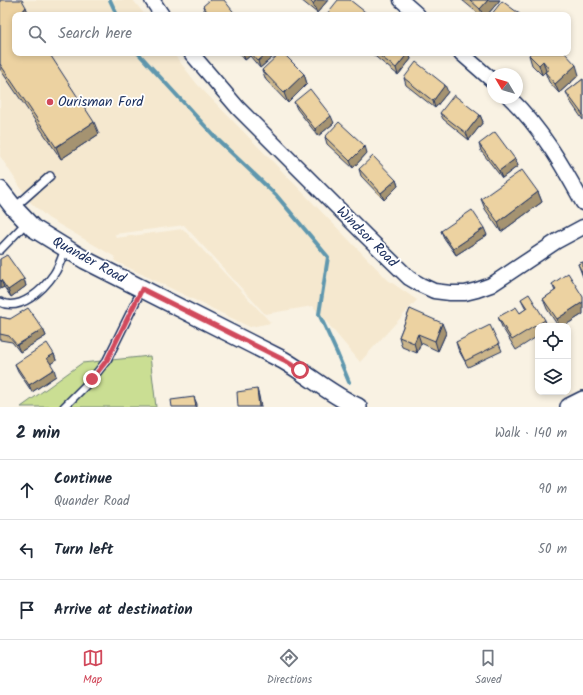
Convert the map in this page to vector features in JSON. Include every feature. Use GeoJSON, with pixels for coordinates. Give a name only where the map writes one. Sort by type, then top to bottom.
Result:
{"type":"FeatureCollection","features":[{"type":"Feature","properties":{"kind":"street"},"geometry":{"type":"LineString","coordinates":[[152,0],[160,12]]}},
{"type":"Feature","properties":{"kind":"street"},"geometry":{"type":"LineString","coordinates":[[401,0],[415,12]]}},
{"type":"Feature","properties":{"kind":"street","name":"Windsor Road"},"geometry":{"type":"LineString","coordinates":[[194,56],[238,108],[366,236],[409,278],[434,291],[465,293],[491,285],[545,248],[583,227]]}},
{"type":"Feature","properties":{"kind":"street"},"geometry":{"type":"LineString","coordinates":[[464,56],[487,76]]}},
{"type":"Feature","properties":{"kind":"street"},"geometry":{"type":"LineString","coordinates":[[515,104],[540,133],[566,172],[583,203]]}},
{"type":"Feature","properties":{"kind":"street","name":"Quander Road"},"geometry":{"type":"LineString","coordinates":[[0,190],[14,208],[33,228],[85,260],[284,360],[335,395],[358,407]]}},
{"type":"Feature","properties":{"kind":"street"},"geometry":{"type":"LineString","coordinates":[[569,407],[583,400]]}},
{"type":"Feature","properties":{"kind":"lane"},"geometry":{"type":"LineString","coordinates":[[14,208],[50,176]]}},
{"type":"Feature","properties":{"kind":"lane"},"geometry":{"type":"LineString","coordinates":[[0,250],[27,222]]}},
{"type":"Feature","properties":{"kind":"lane"},"geometry":{"type":"LineString","coordinates":[[0,302],[6,304],[17,304],[43,288],[55,273],[66,248]]}},
{"type":"Feature","properties":{"kind":"lane"},"geometry":{"type":"LineString","coordinates":[[64,407],[92,379],[107,360],[142,289]]}},
{"type":"Feature","properties":{"kind":"shaded area"},"geometry":{"type":"Polygon","coordinates":[[[0,0],[133,0],[143,12],[12,12],[12,56],[175,56],[197,84],[388,280],[417,300],[360,362],[313,306],[265,314],[184,225],[115,234],[116,238],[183,229],[271,323],[250,327],[115,261],[115,257],[48,218],[30,202],[0,156],[0,0]]]}},
{"type":"Feature","properties":{"kind":"green space"},"geometry":{"type":"Polygon","coordinates":[[[150,356],[156,407],[21,407],[82,363],[150,356]]]}},
{"type":"Feature","properties":{"kind":"building","name":"Ourisman Ford"},"geometry":{"type":"Polygon","coordinates":[[[0,0],[22,0],[26,7],[22,12],[12,12],[12,56],[51,56],[94,122],[56,147],[0,64],[0,0]]]}},
{"type":"Feature","properties":{"kind":"building"},"geometry":{"type":"Polygon","coordinates":[[[210,0],[224,0],[234,12],[208,12],[203,6],[210,0]]]}},
{"type":"Feature","properties":{"kind":"building"},"geometry":{"type":"Polygon","coordinates":[[[309,0],[316,0],[313,4],[309,0]]]}},
{"type":"Feature","properties":{"kind":"building"},"geometry":{"type":"Polygon","coordinates":[[[338,0],[350,0],[365,12],[328,12],[338,0]]]}},
{"type":"Feature","properties":{"kind":"building"},"geometry":{"type":"Polygon","coordinates":[[[470,0],[488,0],[480,9],[470,0]]]}},
{"type":"Feature","properties":{"kind":"building"},"geometry":{"type":"Polygon","coordinates":[[[502,1],[517,12],[493,12],[502,1]]]}},
{"type":"Feature","properties":{"kind":"building"},"geometry":{"type":"Polygon","coordinates":[[[254,56],[264,56],[258,61],[254,56]]]}},
{"type":"Feature","properties":{"kind":"building"},"geometry":{"type":"Polygon","coordinates":[[[277,56],[286,56],[304,74],[284,93],[262,70],[277,56]]]}},
{"type":"Feature","properties":{"kind":"building"},"geometry":{"type":"Polygon","coordinates":[[[380,56],[406,56],[396,68],[380,56]]]}},
{"type":"Feature","properties":{"kind":"building"},"geometry":{"type":"Polygon","coordinates":[[[530,56],[568,56],[576,65],[555,84],[545,72],[549,69],[543,61],[539,65],[530,56]]]}},
{"type":"Feature","properties":{"kind":"building"},"geometry":{"type":"Polygon","coordinates":[[[416,62],[445,85],[433,101],[404,78],[416,62]]]}},
{"type":"Feature","properties":{"kind":"building"},"geometry":{"type":"Polygon","coordinates":[[[583,79],[583,115],[566,92],[583,79]]]}},
{"type":"Feature","properties":{"kind":"building"},"geometry":{"type":"Polygon","coordinates":[[[310,89],[331,116],[315,129],[294,102],[310,89]]]}},
{"type":"Feature","properties":{"kind":"building"},"geometry":{"type":"Polygon","coordinates":[[[454,95],[480,115],[466,133],[440,113],[454,95]]]}},
{"type":"Feature","properties":{"kind":"building"},"geometry":{"type":"Polygon","coordinates":[[[339,122],[365,146],[350,161],[325,137],[339,122]]]}},
{"type":"Feature","properties":{"kind":"building"},"geometry":{"type":"Polygon","coordinates":[[[495,132],[515,159],[499,171],[479,144],[495,132]]]}},
{"type":"Feature","properties":{"kind":"building"},"geometry":{"type":"Polygon","coordinates":[[[373,156],[396,180],[381,193],[359,169],[373,156]]]}},
{"type":"Feature","properties":{"kind":"building"},"geometry":{"type":"Polygon","coordinates":[[[522,170],[538,192],[498,222],[481,199],[522,170]]]}},
{"type":"Feature","properties":{"kind":"building"},"geometry":{"type":"Polygon","coordinates":[[[472,210],[484,228],[453,249],[441,231],[472,210]]]}},
{"type":"Feature","properties":{"kind":"building"},"geometry":{"type":"Polygon","coordinates":[[[7,255],[24,279],[8,290],[1,280],[0,281],[0,259],[7,255]]]}},
{"type":"Feature","properties":{"kind":"building"},"geometry":{"type":"Polygon","coordinates":[[[583,262],[583,274],[578,264],[583,262]]]}},
{"type":"Feature","properties":{"kind":"building"},"geometry":{"type":"Polygon","coordinates":[[[568,273],[583,297],[583,302],[557,319],[543,299],[556,290],[552,284],[568,273]]]}},
{"type":"Feature","properties":{"kind":"building"},"geometry":{"type":"Polygon","coordinates":[[[529,294],[545,320],[540,323],[535,323],[535,326],[512,340],[498,317],[516,307],[520,313],[527,308],[521,299],[529,294]]]}},
{"type":"Feature","properties":{"kind":"building"},"geometry":{"type":"Polygon","coordinates":[[[28,308],[43,329],[17,345],[9,336],[0,334],[0,317],[10,319],[28,308]]]}},
{"type":"Feature","properties":{"kind":"building"},"geometry":{"type":"Polygon","coordinates":[[[410,309],[442,323],[435,341],[418,334],[414,343],[399,337],[410,309]]]}},
{"type":"Feature","properties":{"kind":"building"},"geometry":{"type":"Polygon","coordinates":[[[490,325],[499,344],[465,361],[456,342],[490,325]]]}},
{"type":"Feature","properties":{"kind":"building"},"geometry":{"type":"Polygon","coordinates":[[[47,343],[54,354],[47,358],[54,369],[29,385],[15,364],[47,343]]]}},
{"type":"Feature","properties":{"kind":"building"},"geometry":{"type":"Polygon","coordinates":[[[257,389],[259,407],[238,407],[237,392],[257,389]]]}},
{"type":"Feature","properties":{"kind":"building"},"geometry":{"type":"Polygon","coordinates":[[[194,397],[196,407],[172,407],[171,400],[194,397]]]}},
{"type":"Feature","properties":{"kind":"waterway"},"geometry":{"type":"LineString","coordinates":[[110,0],[116,12]]}},
{"type":"Feature","properties":{"kind":"waterway"},"geometry":{"type":"LineString","coordinates":[[141,56],[217,139],[276,195],[328,257],[319,314],[349,382]]}},
{"type":"Feature","properties":{"kind":"place","name":"Ourisman Ford"},"geometry":{"type":"Point","coordinates":[50,102]}},
{"type":"Feature","properties":{"kind":"route"},"geometry":{"type":"LineString","coordinates":[[92,379],[107,360],[142,289],[284,360],[300,370]]}}]}
